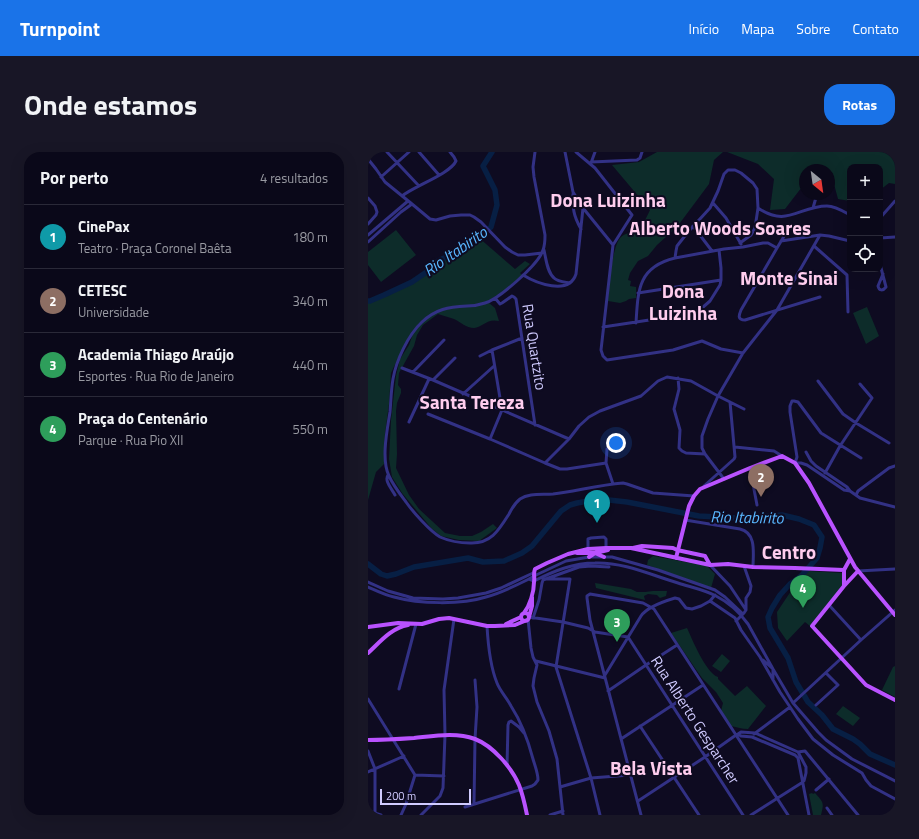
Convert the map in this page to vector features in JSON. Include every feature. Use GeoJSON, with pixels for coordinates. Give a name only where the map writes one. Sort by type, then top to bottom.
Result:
{"type":"FeatureCollection","features":[{"type":"Feature","properties":{"kind":"main road"},"geometry":{"type":"LineString","coordinates":[[676,558],[689,506],[694,496],[700,489],[782,456],[795,463],[809,483],[850,559],[858,571],[894,612]]}},
{"type":"Feature","properties":{"kind":"main road"},"geometry":{"type":"LineString","coordinates":[[529,619],[532,606],[534,573],[557,558],[571,553],[588,549],[630,548],[642,546],[673,548],[705,556],[710,565]]}},
{"type":"Feature","properties":{"kind":"main road"},"geometry":{"type":"LineString","coordinates":[[589,557],[595,553],[612,548]]}},
{"type":"Feature","properties":{"kind":"main road"},"geometry":{"type":"LineString","coordinates":[[630,548],[710,565],[728,564],[753,567],[844,570]]}},
{"type":"Feature","properties":{"kind":"main road"},"geometry":{"type":"LineString","coordinates":[[571,553],[590,552],[604,557]]}},
{"type":"Feature","properties":{"kind":"main road"},"geometry":{"type":"LineString","coordinates":[[844,586],[844,570],[850,559]]}},
{"type":"Feature","properties":{"kind":"main road"},"geometry":{"type":"LineString","coordinates":[[858,571],[812,626],[866,685],[895,700]]}},
{"type":"Feature","properties":{"kind":"main road"},"geometry":{"type":"LineString","coordinates":[[504,625],[522,615],[528,606],[532,595]]}},
{"type":"Feature","properties":{"kind":"main road"},"geometry":{"type":"LineString","coordinates":[[522,615],[527,614],[529,619]]}},
{"type":"Feature","properties":{"kind":"main road"},"geometry":{"type":"LineString","coordinates":[[522,615],[523,620],[529,619]]}},
{"type":"Feature","properties":{"kind":"main road"},"geometry":{"type":"LineString","coordinates":[[368,627],[394,623],[425,624],[443,618],[486,626],[495,626],[515,625],[529,619]]}},
{"type":"Feature","properties":{"kind":"main road"},"geometry":{"type":"LineString","coordinates":[[394,623],[395,629]]}},
{"type":"Feature","properties":{"kind":"main road"},"geometry":{"type":"LineString","coordinates":[[368,653],[395,629],[404,625],[414,624]]}},
{"type":"Feature","properties":{"kind":"main road"},"geometry":{"type":"LineString","coordinates":[[368,740],[445,735],[475,739],[489,747],[497,754],[516,778],[521,790],[527,815]]}},
{"type":"Feature","properties":{"kind":"street"},"geometry":{"type":"LineString","coordinates":[[387,152],[419,186]]}},
{"type":"Feature","properties":{"kind":"street"},"geometry":{"type":"LineString","coordinates":[[381,177],[409,152]]}},
{"type":"Feature","properties":{"kind":"street"},"geometry":{"type":"LineString","coordinates":[[419,152],[439,175]]}},
{"type":"Feature","properties":{"kind":"street"},"geometry":{"type":"LineString","coordinates":[[402,196],[411,189],[419,186],[453,166],[456,161],[450,152]]}},
{"type":"Feature","properties":{"kind":"street"},"geometry":{"type":"LineString","coordinates":[[534,152],[534,177],[545,235],[543,252],[535,264],[495,298],[480,305],[446,308],[435,312],[421,323],[413,334],[395,369],[393,380],[385,454],[388,475],[408,504],[434,533],[446,539],[468,543],[480,543],[489,539],[497,531],[512,507],[524,497],[613,484],[627,484],[653,492],[694,496]]}},
{"type":"Feature","properties":{"kind":"street"},"geometry":{"type":"LineString","coordinates":[[566,152],[573,192],[574,215],[581,230]]}},
{"type":"Feature","properties":{"kind":"street"},"geometry":{"type":"LineString","coordinates":[[576,152],[591,163],[632,215],[613,245],[603,327],[601,350],[603,356],[607,360],[620,359],[673,350],[702,341],[721,349],[743,352]]}},
{"type":"Feature","properties":{"kind":"street"},"geometry":{"type":"LineString","coordinates":[[591,163],[595,152]]}},
{"type":"Feature","properties":{"kind":"street"},"geometry":{"type":"LineString","coordinates":[[591,163],[637,160],[640,158],[642,152]]}},
{"type":"Feature","properties":{"kind":"street"},"geometry":{"type":"LineString","coordinates":[[368,159],[389,186],[428,218],[436,220],[450,216],[466,215],[474,217],[512,252],[525,256],[543,252]]}},
{"type":"Feature","properties":{"kind":"street"},"geometry":{"type":"LineString","coordinates":[[676,258],[677,246],[713,203],[724,174],[728,170],[738,171],[749,179],[757,189],[758,208],[753,232],[740,243]]}},
{"type":"Feature","properties":{"kind":"street"},"geometry":{"type":"LineString","coordinates":[[573,192],[583,208],[613,245]]}},
{"type":"Feature","properties":{"kind":"street"},"geometry":{"type":"LineString","coordinates":[[368,198],[375,206],[377,212],[368,224]]}},
{"type":"Feature","properties":{"kind":"street"},"geometry":{"type":"LineString","coordinates":[[814,208],[816,200]]}},
{"type":"Feature","properties":{"kind":"street"},"geometry":{"type":"LineString","coordinates":[[368,235],[408,201]]}},
{"type":"Feature","properties":{"kind":"street"},"geometry":{"type":"LineString","coordinates":[[883,215],[895,201]]}},
{"type":"Feature","properties":{"kind":"street"},"geometry":{"type":"LineString","coordinates":[[713,203],[726,218],[743,247]]}},
{"type":"Feature","properties":{"kind":"street"},"geometry":{"type":"LineString","coordinates":[[368,242],[412,204]]}},
{"type":"Feature","properties":{"kind":"street"},"geometry":{"type":"LineString","coordinates":[[758,208],[769,214],[781,216],[792,215],[814,208],[828,206],[847,214]]}},
{"type":"Feature","properties":{"kind":"street"},"geometry":{"type":"LineString","coordinates":[[523,275],[541,284],[554,286],[564,286],[574,279],[576,274],[583,208]]}},
{"type":"Feature","properties":{"kind":"street"},"geometry":{"type":"LineString","coordinates":[[693,226],[712,251]]}},
{"type":"Feature","properties":{"kind":"street"},"geometry":{"type":"LineString","coordinates":[[789,228],[739,314],[739,318],[745,320],[820,297]]}},
{"type":"Feature","properties":{"kind":"street"},"geometry":{"type":"LineString","coordinates":[[781,241],[820,235],[847,240]]}},
{"type":"Feature","properties":{"kind":"street"},"geometry":{"type":"LineString","coordinates":[[724,479],[704,454],[701,444],[708,419],[718,396],[743,352],[778,310],[820,235]]}},
{"type":"Feature","properties":{"kind":"street"},"geometry":{"type":"LineString","coordinates":[[883,238],[895,236]]}},
{"type":"Feature","properties":{"kind":"street"},"geometry":{"type":"LineString","coordinates":[[636,323],[638,293],[643,279],[650,270],[657,265],[676,258],[766,242],[777,248]]}},
{"type":"Feature","properties":{"kind":"street"},"geometry":{"type":"LineString","coordinates":[[814,246],[847,275],[848,312]]}},
{"type":"Feature","properties":{"kind":"street"},"geometry":{"type":"LineString","coordinates":[[603,327],[636,323],[689,314],[698,311],[710,301],[720,285],[721,268],[719,250]]}},
{"type":"Feature","properties":{"kind":"street"},"geometry":{"type":"LineString","coordinates":[[543,252],[548,267],[554,278],[559,281],[570,283]]}},
{"type":"Feature","properties":{"kind":"street"},"geometry":{"type":"LineString","coordinates":[[883,274],[886,288],[881,290],[878,286],[883,274]]}},
{"type":"Feature","properties":{"kind":"street"},"geometry":{"type":"LineString","coordinates":[[638,293],[721,280]]}},
{"type":"Feature","properties":{"kind":"street","name":"Rua Quartzito"},"geometry":{"type":"LineString","coordinates":[[495,298],[500,304],[513,296],[515,298],[535,425]]}},
{"type":"Feature","properties":{"kind":"street"},"geometry":{"type":"LineString","coordinates":[[480,356],[522,338]]}},
{"type":"Feature","properties":{"kind":"street"},"geometry":{"type":"LineString","coordinates":[[413,372],[444,340]]}},
{"type":"Feature","properties":{"kind":"street"},"geometry":{"type":"LineString","coordinates":[[490,439],[502,410],[492,350]]}},
{"type":"Feature","properties":{"kind":"street"},"geometry":{"type":"LineString","coordinates":[[434,380],[455,358]]}},
{"type":"Feature","properties":{"kind":"street"},"geometry":{"type":"LineString","coordinates":[[463,394],[494,366]]}},
{"type":"Feature","properties":{"kind":"street"},"geometry":{"type":"LineString","coordinates":[[402,368],[434,380],[463,394],[569,439]]}},
{"type":"Feature","properties":{"kind":"street"},"geometry":{"type":"LineString","coordinates":[[545,463],[589,417],[600,411],[641,396],[653,385],[670,377],[691,381],[744,409]]}},
{"type":"Feature","properties":{"kind":"street"},"geometry":{"type":"LineString","coordinates":[[678,378],[679,389],[674,409],[680,430],[679,448],[686,453],[704,454]]}},
{"type":"Feature","properties":{"kind":"street"},"geometry":{"type":"LineString","coordinates":[[409,422],[429,379]]}},
{"type":"Feature","properties":{"kind":"street"},"geometry":{"type":"LineString","coordinates":[[818,381],[843,414],[888,443]]}},
{"type":"Feature","properties":{"kind":"street"},"geometry":{"type":"LineString","coordinates":[[825,473],[840,446],[872,398],[860,384]]}},
{"type":"Feature","properties":{"kind":"street"},"geometry":{"type":"LineString","coordinates":[[850,491],[844,490],[807,465],[795,463],[797,457],[790,412],[792,401],[798,402],[821,433],[861,458]]}},
{"type":"Feature","properties":{"kind":"street"},"geometry":{"type":"LineString","coordinates":[[700,489],[734,459],[736,455],[730,402]]}},
{"type":"Feature","properties":{"kind":"street"},"geometry":{"type":"LineString","coordinates":[[428,414],[556,468],[563,469],[606,463]]}},
{"type":"Feature","properties":{"kind":"street"},"geometry":{"type":"LineString","coordinates":[[734,447],[774,451],[782,456]]}},
{"type":"Feature","properties":{"kind":"street"},"geometry":{"type":"LineString","coordinates":[[607,449],[606,463],[613,484]]}},
{"type":"Feature","properties":{"kind":"street"},"geometry":{"type":"LineString","coordinates":[[806,452],[812,462],[860,498],[895,507]]}},
{"type":"Feature","properties":{"kind":"street"},"geometry":{"type":"LineString","coordinates":[[856,495],[858,491],[895,466]]}},
{"type":"Feature","properties":{"kind":"street"},"geometry":{"type":"LineString","coordinates":[[750,468],[757,505]]}},
{"type":"Feature","properties":{"kind":"street"},"geometry":{"type":"LineString","coordinates":[[388,475],[386,480],[395,495]]}},
{"type":"Feature","properties":{"kind":"street"},"geometry":{"type":"LineString","coordinates":[[686,518],[748,532],[753,544],[753,567]]}},
{"type":"Feature","properties":{"kind":"street"},"geometry":{"type":"LineString","coordinates":[[588,549],[588,541],[590,538],[604,537],[606,539],[606,548]]}},
{"type":"Feature","properties":{"kind":"street"},"geometry":{"type":"LineString","coordinates":[[368,582],[388,591],[413,598],[458,598],[486,593],[501,588],[566,561],[589,557],[612,557],[658,570],[715,590],[725,597],[742,615],[793,703],[818,732],[834,747],[846,755],[895,781]]}},
{"type":"Feature","properties":{"kind":"street"},"geometry":{"type":"LineString","coordinates":[[529,579],[534,581],[555,571],[580,564],[608,563],[624,566],[715,595],[742,615]]}},
{"type":"Feature","properties":{"kind":"street"},"geometry":{"type":"LineString","coordinates":[[710,565],[730,586],[746,610]]}},
{"type":"Feature","properties":{"kind":"street"},"geometry":{"type":"LineString","coordinates":[[736,621],[746,610],[746,598],[750,592],[750,586],[744,566]]}},
{"type":"Feature","properties":{"kind":"street"},"geometry":{"type":"LineString","coordinates":[[550,815],[563,813],[557,759],[534,686],[537,666],[531,648],[529,619],[539,600],[543,580],[579,567],[609,567]]}},
{"type":"Feature","properties":{"kind":"street"},"geometry":{"type":"LineString","coordinates":[[858,571],[895,569]]}},
{"type":"Feature","properties":{"kind":"street"},"geometry":{"type":"LineString","coordinates":[[368,587],[382,594],[396,598],[440,602],[459,602],[485,598],[496,594],[529,579],[534,573]]}},
{"type":"Feature","properties":{"kind":"street"},"geometry":{"type":"LineString","coordinates":[[547,579],[570,579],[556,667],[591,778],[600,815]]}},
{"type":"Feature","properties":{"kind":"street"},"geometry":{"type":"LineString","coordinates":[[641,815],[592,630],[587,606],[587,596],[590,594],[643,603],[651,607],[657,613],[788,815]]}},
{"type":"Feature","properties":{"kind":"street"},"geometry":{"type":"LineString","coordinates":[[605,677],[643,613],[651,607],[675,598],[690,610],[710,602],[715,595]]}},
{"type":"Feature","properties":{"kind":"street"},"geometry":{"type":"LineString","coordinates":[[710,602],[735,618],[741,630],[760,657],[790,707],[814,739],[833,755],[862,773],[871,786],[895,799]]}},
{"type":"Feature","properties":{"kind":"street"},"geometry":{"type":"LineString","coordinates":[[829,605],[861,640]]}},
{"type":"Feature","properties":{"kind":"street"},"geometry":{"type":"LineString","coordinates":[[793,703],[861,640],[894,612]]}},
{"type":"Feature","properties":{"kind":"street"},"geometry":{"type":"LineString","coordinates":[[421,815],[441,793],[443,788],[445,735],[444,690],[454,619]]}},
{"type":"Feature","properties":{"kind":"street"},"geometry":{"type":"LineString","coordinates":[[529,619],[563,622],[592,630],[628,637]]}},
{"type":"Feature","properties":{"kind":"street"},"geometry":{"type":"LineString","coordinates":[[399,688],[414,624]]}},
{"type":"Feature","properties":{"kind":"street"},"geometry":{"type":"LineString","coordinates":[[465,807],[521,790],[535,784],[538,780],[527,736],[496,682],[486,626]]}},
{"type":"Feature","properties":{"kind":"street","name":"Rua Alberto Gesparcher"},"geometry":{"type":"LineString","coordinates":[[628,637],[743,815]]}},
{"type":"Feature","properties":{"kind":"street"},"geometry":{"type":"LineString","coordinates":[[608,691],[677,646]]}},
{"type":"Feature","properties":{"kind":"street"},"geometry":{"type":"LineString","coordinates":[[760,657],[773,669],[773,680]]}},
{"type":"Feature","properties":{"kind":"street"},"geometry":{"type":"LineString","coordinates":[[536,661],[556,667],[605,677]]}},
{"type":"Feature","properties":{"kind":"street"},"geometry":{"type":"LineString","coordinates":[[816,705],[838,685],[826,673]]}},
{"type":"Feature","properties":{"kind":"street"},"geometry":{"type":"LineString","coordinates":[[474,804],[477,707],[475,680]]}},
{"type":"Feature","properties":{"kind":"street"},"geometry":{"type":"LineString","coordinates":[[621,739],[703,685]]}},
{"type":"Feature","properties":{"kind":"street"},"geometry":{"type":"LineString","coordinates":[[368,699],[415,775],[409,798],[401,815]]}},
{"type":"Feature","properties":{"kind":"street"},"geometry":{"type":"LineString","coordinates":[[752,736],[790,707]]}},
{"type":"Feature","properties":{"kind":"street"},"geometry":{"type":"LineString","coordinates":[[507,766],[509,722],[511,721],[516,724],[527,736]]}},
{"type":"Feature","properties":{"kind":"street"},"geometry":{"type":"LineString","coordinates":[[640,726],[699,815]]}},
{"type":"Feature","properties":{"kind":"street"},"geometry":{"type":"LineString","coordinates":[[638,801],[741,732],[755,733],[798,752],[805,751],[858,815]]}},
{"type":"Feature","properties":{"kind":"street"},"geometry":{"type":"LineString","coordinates":[[737,735],[752,736],[797,756]]}},
{"type":"Feature","properties":{"kind":"street"},"geometry":{"type":"LineString","coordinates":[[368,751],[375,769],[374,813]]}},
{"type":"Feature","properties":{"kind":"street"},"geometry":{"type":"LineString","coordinates":[[798,752],[797,756],[799,759],[809,815]]}},
{"type":"Feature","properties":{"kind":"street"},"geometry":{"type":"LineString","coordinates":[[751,815],[803,782],[806,775],[806,767],[798,752]]}},
{"type":"Feature","properties":{"kind":"street"},"geometry":{"type":"LineString","coordinates":[[368,772],[404,756]]}},
{"type":"Feature","properties":{"kind":"street"},"geometry":{"type":"LineString","coordinates":[[415,775],[444,776]]}},
{"type":"Feature","properties":{"kind":"street"},"geometry":{"type":"LineString","coordinates":[[560,787],[591,778],[630,775]]}},
{"type":"Feature","properties":{"kind":"street"},"geometry":{"type":"LineString","coordinates":[[816,790],[829,779]]}},
{"type":"Feature","properties":{"kind":"street"},"geometry":{"type":"LineString","coordinates":[[826,808],[832,815]]}},
{"type":"Feature","properties":{"kind":"street"},"geometry":{"type":"LineString","coordinates":[[893,815],[895,810]]}},
{"type":"Feature","properties":{"kind":"street"},"geometry":{"type":"LineString","coordinates":[[368,811],[381,815]]}},
{"type":"Feature","properties":{"kind":"green space"},"geometry":{"type":"Polygon","coordinates":[[[657,152],[723,152],[714,160],[709,184],[677,227],[657,245],[648,256],[638,261],[630,273],[628,280],[631,281],[630,286],[636,287],[636,298],[620,303],[608,301],[613,257],[618,242],[622,236],[632,232],[641,225],[650,210],[612,165],[639,162],[657,152]]]}},
{"type":"Feature","properties":{"kind":"green space"},"geometry":{"type":"Polygon","coordinates":[[[727,152],[895,152],[895,184],[889,183],[883,188],[883,164],[847,164],[847,200],[838,199],[835,188],[835,164],[799,164],[799,191],[785,209],[770,210],[774,179],[758,164],[727,152]]]}},
{"type":"Feature","properties":{"kind":"green space"},"geometry":{"type":"Polygon","coordinates":[[[396,230],[416,255],[381,282],[368,265],[368,252],[396,230]]]}},
{"type":"Feature","properties":{"kind":"green space"},"geometry":{"type":"Polygon","coordinates":[[[478,237],[515,269],[525,261],[530,264],[520,273],[522,275],[504,291],[486,302],[472,305],[489,303],[495,308],[499,321],[491,321],[471,328],[454,319],[438,314],[423,325],[417,335],[414,346],[399,373],[398,385],[401,389],[401,393],[396,411],[396,468],[409,495],[419,509],[445,533],[460,536],[472,536],[493,524],[497,528],[479,541],[459,540],[441,536],[432,529],[402,493],[392,477],[389,459],[391,420],[396,376],[400,359],[409,345],[414,331],[404,346],[391,373],[385,434],[384,464],[376,472],[368,500],[368,301],[412,282],[428,271],[438,261],[459,251],[478,237]]]}},
{"type":"Feature","properties":{"kind":"green space"},"geometry":{"type":"Polygon","coordinates":[[[867,307],[879,336],[866,344],[853,313],[867,307]]]}},
{"type":"Feature","properties":{"kind":"green space"},"geometry":{"type":"Polygon","coordinates":[[[653,556],[707,566],[715,574],[711,588],[647,565],[648,560],[653,556]]]}},
{"type":"Feature","properties":{"kind":"green space"},"geometry":{"type":"Polygon","coordinates":[[[808,571],[842,573],[842,586],[810,626],[805,622],[787,641],[778,628],[777,612],[791,591],[808,571]]]}},
{"type":"Feature","properties":{"kind":"green space"},"geometry":{"type":"Polygon","coordinates":[[[595,583],[631,589],[637,592],[667,591],[666,596],[660,598],[657,595],[648,594],[644,596],[645,600],[596,588],[595,583]]]}},
{"type":"Feature","properties":{"kind":"green space"},"geometry":{"type":"Polygon","coordinates":[[[687,628],[704,663],[735,696],[747,686],[766,706],[748,729],[731,726],[721,711],[723,703],[716,692],[702,678],[671,633],[687,628]]]}},
{"type":"Feature","properties":{"kind":"green space"},"geometry":{"type":"Polygon","coordinates":[[[722,654],[730,661],[721,672],[712,666],[722,654]]]}},
{"type":"Feature","properties":{"kind":"green space"},"geometry":{"type":"Polygon","coordinates":[[[895,666],[895,697],[882,690],[893,667],[895,666]]]}},
{"type":"Feature","properties":{"kind":"green space"},"geometry":{"type":"Polygon","coordinates":[[[843,706],[860,718],[853,726],[836,714],[843,706]]]}},
{"type":"Feature","properties":{"kind":"green space"},"geometry":{"type":"Polygon","coordinates":[[[815,793],[822,803],[823,808],[821,815],[813,815],[809,794],[815,793]]]}},
{"type":"Feature","properties":{"kind":"waterway","name":"Rio Itabirito"},"geometry":{"type":"LineString","coordinates":[[368,301],[412,282],[428,271],[438,261],[459,251],[491,227],[497,205],[495,190],[483,166],[492,152]]}},
{"type":"Feature","properties":{"kind":"waterway","name":"Rio Itabirito"},"geometry":{"type":"LineString","coordinates":[[368,564],[381,574],[387,576],[414,567],[468,558],[483,562],[504,561],[522,553],[532,546],[561,511],[570,505],[600,499],[627,502],[699,516],[737,518],[782,515],[799,519],[814,525],[822,537],[820,548],[817,558],[801,576],[790,584],[780,595],[768,617],[770,628],[788,658],[796,682],[808,702],[822,715],[833,729],[853,739],[870,754],[895,765]]}},
{"type":"Feature","properties":{"kind":"place","name":"CETESC"},"geometry":{"type":"Point","coordinates":[761,497]}},
{"type":"Feature","properties":{"kind":"place","name":"CinePax"},"geometry":{"type":"Point","coordinates":[597,523]}},
{"type":"Feature","properties":{"kind":"place","name":"Praça do Centenário"},"geometry":{"type":"Point","coordinates":[803,608]}},
{"type":"Feature","properties":{"kind":"place","name":"Academia Thiago Araújo"},"geometry":{"type":"Point","coordinates":[617,642]}},
{"type":"Feature","properties":{"kind":"district","name":"Dona Luizinha"},"geometry":{"type":"Point","coordinates":[608,200]}},
{"type":"Feature","properties":{"kind":"district","name":"Alberto Woods Soares"},"geometry":{"type":"Point","coordinates":[720,228]}},
{"type":"Feature","properties":{"kind":"district","name":"Monte Sinai"},"geometry":{"type":"Point","coordinates":[789,278]}},
{"type":"Feature","properties":{"kind":"district","name":"Dona Luizinha"},"geometry":{"type":"Point","coordinates":[683,302]}},
{"type":"Feature","properties":{"kind":"district","name":"Santa Tereza"},"geometry":{"type":"Point","coordinates":[472,402]}},
{"type":"Feature","properties":{"kind":"district","name":"Centro"},"geometry":{"type":"Point","coordinates":[789,552]}},
{"type":"Feature","properties":{"kind":"district","name":"Bela Vista"},"geometry":{"type":"Point","coordinates":[651,768]}}]}
